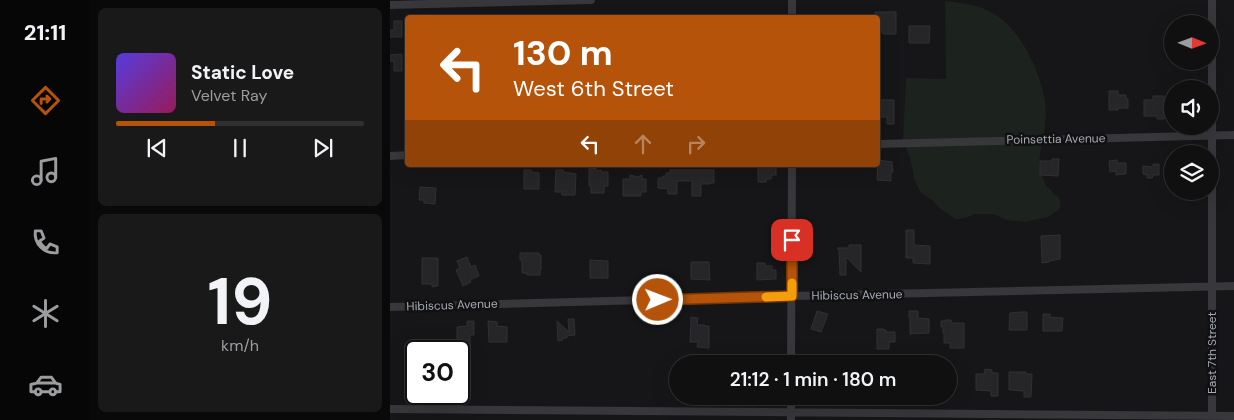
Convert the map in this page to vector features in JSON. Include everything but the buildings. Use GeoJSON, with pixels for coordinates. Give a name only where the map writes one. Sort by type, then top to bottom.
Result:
{"type":"FeatureCollection","features":[{"type":"Feature","properties":{"kind":"street"},"geometry":{"type":"LineString","coordinates":[[390,5],[591,0]]}},
{"type":"Feature","properties":{"kind":"street"},"geometry":{"type":"LineString","coordinates":[[792,0],[792,15]]}},
{"type":"Feature","properties":{"kind":"street","name":"East 7th Street"},"geometry":{"type":"LineString","coordinates":[[1212,0],[1212,418]]}},
{"type":"Feature","properties":{"kind":"street","name":"Poinsettia Avenue"},"geometry":{"type":"LineString","coordinates":[[880,144],[1234,135]]}},
{"type":"Feature","properties":{"kind":"street"},"geometry":{"type":"LineString","coordinates":[[390,156],[405,155]]}},
{"type":"Feature","properties":{"kind":"street"},"geometry":{"type":"LineString","coordinates":[[791,355],[792,167]]}},
{"type":"Feature","properties":{"kind":"street","name":"Hibiscus Avenue"},"geometry":{"type":"LineString","coordinates":[[390,307],[1234,286]]}},
{"type":"Feature","properties":{"kind":"street"},"geometry":{"type":"LineString","coordinates":[[390,409],[791,416],[1212,418],[1234,416]]}},
{"type":"Feature","properties":{"kind":"shaded area"},"geometry":{"type":"Polygon","coordinates":[[[945,1],[980,7],[999,17],[1017,35],[1032,60],[1042,88],[1046,113],[1039,160],[1040,170],[1045,184],[1059,198],[1060,203],[1060,209],[1048,217],[1025,222],[1006,220],[996,215],[975,214],[955,219],[920,192],[903,139],[906,78],[946,79],[945,1]]]}},
{"type":"Feature","properties":{"kind":"slow traffic"},"geometry":{"type":"LineString","coordinates":[[766,297],[792,296],[792,283]]}},
{"type":"Feature","properties":{"kind":"route"},"geometry":{"type":"LineString","coordinates":[[658,300],[792,296],[792,240]]}}]}
